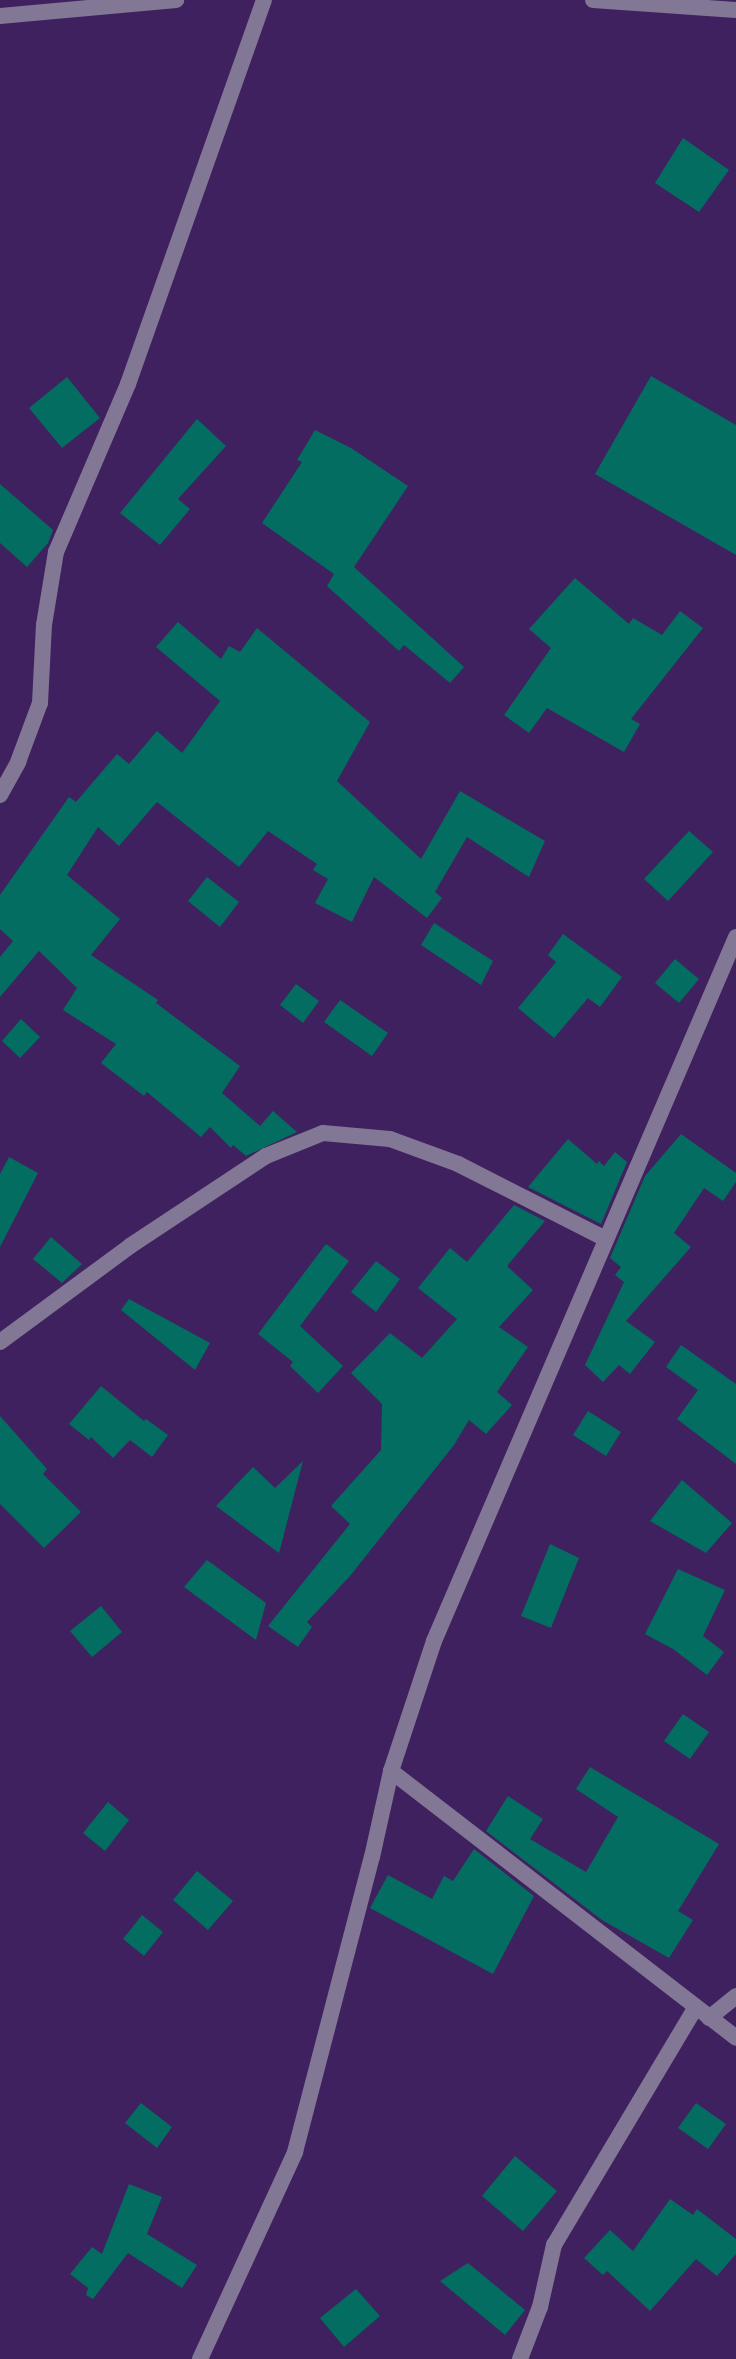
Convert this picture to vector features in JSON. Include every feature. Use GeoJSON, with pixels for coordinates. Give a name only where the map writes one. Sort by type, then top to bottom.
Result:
{"type":"FeatureCollection","features":[{"type":"Feature","properties":{"kind":"street"},"geometry":{"type":"LineString","coordinates":[[0,16],[176,0]]}},
{"type":"Feature","properties":{"kind":"street"},"geometry":{"type":"LineString","coordinates":[[0,795],[18,762],[40,703],[44,625],[56,552],[128,384],[264,0]]}},
{"type":"Feature","properties":{"kind":"street"},"geometry":{"type":"LineString","coordinates":[[593,0],[736,10]]}},
{"type":"Feature","properties":{"kind":"street"},"geometry":{"type":"LineString","coordinates":[[200,2359],[295,2152],[372,1857],[391,1771],[434,1641],[736,937]]}},
{"type":"Feature","properties":{"kind":"street"},"geometry":{"type":"LineString","coordinates":[[0,1342],[130,1246],[266,1156],[323,1133],[390,1139],[458,1164],[606,1239]]}},
{"type":"Feature","properties":{"kind":"street"},"geometry":{"type":"LineString","coordinates":[[391,1771],[736,2038]]}},
{"type":"Feature","properties":{"kind":"street"},"geometry":{"type":"LineString","coordinates":[[520,2359],[540,2307],[554,2245],[703,2012],[736,1996]]}},
{"type":"Feature","properties":{"kind":"building"},"geometry":{"type":"Polygon","coordinates":[[[683,138],[729,170],[699,212],[655,183],[683,138]]]}},
{"type":"Feature","properties":{"kind":"building"},"geometry":{"type":"Polygon","coordinates":[[[651,376],[736,425],[736,555],[595,474],[651,376]]]}},
{"type":"Feature","properties":{"kind":"building"},"geometry":{"type":"Polygon","coordinates":[[[67,377],[100,418],[62,448],[29,408],[67,377]]]}},
{"type":"Feature","properties":{"kind":"building"},"geometry":{"type":"Polygon","coordinates":[[[197,419],[226,446],[178,499],[190,509],[160,545],[120,513],[197,419]]]}},
{"type":"Feature","properties":{"kind":"building"},"geometry":{"type":"Polygon","coordinates":[[[315,430],[351,448],[408,486],[354,567],[464,667],[450,683],[404,645],[399,651],[327,586],[334,574],[262,523],[302,462],[297,460],[315,430]]]}},
{"type":"Feature","properties":{"kind":"building"},"geometry":{"type":"Polygon","coordinates":[[[0,484],[53,530],[48,543],[27,567],[0,543],[0,484]]]}},
{"type":"Feature","properties":{"kind":"building"},"geometry":{"type":"Polygon","coordinates":[[[575,578],[629,624],[633,618],[662,635],[680,611],[703,628],[631,719],[640,724],[624,752],[547,708],[529,733],[504,715],[551,648],[529,629],[575,578]]]}},
{"type":"Feature","properties":{"kind":"building"},"geometry":{"type":"Polygon","coordinates":[[[178,622],[221,659],[229,646],[240,652],[257,628],[370,722],[337,781],[421,859],[460,791],[545,841],[529,877],[467,837],[435,892],[442,898],[427,918],[374,877],[352,922],[315,903],[328,879],[313,870],[317,864],[268,831],[239,867],[157,802],[119,846],[98,827],[67,875],[120,919],[91,955],[158,1000],[156,1003],[240,1066],[222,1093],[260,1126],[273,1111],[297,1132],[246,1156],[233,1145],[231,1148],[210,1127],[201,1137],[147,1092],[144,1096],[101,1063],[116,1044],[63,1010],[77,988],[39,951],[0,997],[0,957],[13,941],[0,929],[0,895],[69,797],[76,802],[117,754],[129,764],[157,731],[182,753],[220,701],[156,647],[178,622]]]}},
{"type":"Feature","properties":{"kind":"building"},"geometry":{"type":"Polygon","coordinates":[[[689,831],[713,852],[668,901],[644,879],[689,831]]]}},
{"type":"Feature","properties":{"kind":"building"},"geometry":{"type":"Polygon","coordinates":[[[207,877],[239,902],[220,927],[188,901],[207,877]]]}},
{"type":"Feature","properties":{"kind":"building"},"geometry":{"type":"Polygon","coordinates":[[[434,923],[493,961],[481,985],[421,945],[434,923]]]}},
{"type":"Feature","properties":{"kind":"building"},"geometry":{"type":"Polygon","coordinates":[[[563,934],[622,977],[600,1007],[588,998],[554,1038],[518,1008],[556,962],[548,955],[563,934]]]}},
{"type":"Feature","properties":{"kind":"building"},"geometry":{"type":"Polygon","coordinates":[[[675,959],[699,979],[679,1003],[655,983],[675,959]]]}},
{"type":"Feature","properties":{"kind":"building"},"geometry":{"type":"Polygon","coordinates":[[[296,984],[319,1001],[303,1023],[280,1005],[296,984]]]}},
{"type":"Feature","properties":{"kind":"building"},"geometry":{"type":"Polygon","coordinates":[[[340,1000],[388,1033],[372,1056],[324,1022],[340,1000]]]}},
{"type":"Feature","properties":{"kind":"building"},"geometry":{"type":"Polygon","coordinates":[[[21,1019],[40,1037],[20,1058],[2,1041],[21,1019]]]}},
{"type":"Feature","properties":{"kind":"building"},"geometry":{"type":"Polygon","coordinates":[[[681,1134],[736,1173],[736,1182],[723,1201],[704,1188],[674,1233],[691,1247],[626,1321],[655,1342],[630,1374],[619,1365],[603,1382],[585,1365],[624,1282],[615,1275],[621,1267],[610,1258],[645,1176],[681,1134]]]}},
{"type":"Feature","properties":{"kind":"building"},"geometry":{"type":"Polygon","coordinates":[[[568,1139],[597,1164],[599,1161],[604,1166],[615,1152],[627,1162],[601,1224],[528,1187],[568,1139]]]}},
{"type":"Feature","properties":{"kind":"building"},"geometry":{"type":"Polygon","coordinates":[[[9,1157],[38,1173],[0,1247],[0,1174],[9,1157]]]}},
{"type":"Feature","properties":{"kind":"building"},"geometry":{"type":"Polygon","coordinates":[[[514,1205],[545,1221],[507,1266],[533,1290],[499,1327],[528,1347],[497,1392],[512,1405],[486,1434],[469,1420],[454,1445],[350,1576],[307,1622],[312,1627],[298,1647],[268,1626],[350,1524],[331,1506],[381,1450],[382,1404],[351,1373],[390,1333],[422,1358],[457,1319],[418,1288],[450,1248],[467,1262],[514,1205]]]}},
{"type":"Feature","properties":{"kind":"building"},"geometry":{"type":"Polygon","coordinates":[[[51,1237],[82,1264],[62,1283],[33,1259],[51,1237]]]}},
{"type":"Feature","properties":{"kind":"building"},"geometry":{"type":"Polygon","coordinates":[[[326,1244],[349,1261],[300,1326],[343,1366],[318,1393],[290,1366],[293,1362],[258,1334],[326,1244]]]}},
{"type":"Feature","properties":{"kind":"building"},"geometry":{"type":"Polygon","coordinates":[[[376,1261],[400,1279],[376,1312],[351,1292],[376,1261]]]}},
{"type":"Feature","properties":{"kind":"building"},"geometry":{"type":"Polygon","coordinates":[[[129,1299],[210,1343],[195,1370],[121,1310],[129,1299]]]}},
{"type":"Feature","properties":{"kind":"building"},"geometry":{"type":"Polygon","coordinates":[[[681,1345],[736,1384],[736,1464],[677,1419],[698,1390],[666,1367],[681,1345]]]}},
{"type":"Feature","properties":{"kind":"building"},"geometry":{"type":"Polygon","coordinates":[[[101,1386],[144,1421],[146,1419],[168,1435],[152,1457],[130,1440],[113,1458],[91,1437],[89,1440],[69,1424],[101,1386]]]}},
{"type":"Feature","properties":{"kind":"building"},"geometry":{"type":"Polygon","coordinates":[[[588,1411],[621,1432],[606,1456],[573,1435],[588,1411]]]}},
{"type":"Feature","properties":{"kind":"building"},"geometry":{"type":"Polygon","coordinates":[[[0,1416],[47,1469],[43,1474],[81,1512],[44,1548],[0,1504],[0,1416]]]}},
{"type":"Feature","properties":{"kind":"building"},"geometry":{"type":"Polygon","coordinates":[[[303,1461],[279,1553],[216,1506],[253,1467],[275,1488],[303,1461]]]}},
{"type":"Feature","properties":{"kind":"building"},"geometry":{"type":"Polygon","coordinates":[[[682,1480],[732,1523],[706,1553],[650,1521],[682,1480]]]}},
{"type":"Feature","properties":{"kind":"building"},"geometry":{"type":"Polygon","coordinates":[[[550,1544],[579,1558],[551,1628],[521,1616],[550,1544]]]}},
{"type":"Feature","properties":{"kind":"building"},"geometry":{"type":"Polygon","coordinates":[[[207,1560],[266,1603],[256,1640],[184,1587],[207,1560]]]}},
{"type":"Feature","properties":{"kind":"building"},"geometry":{"type":"Polygon","coordinates":[[[678,1569],[725,1590],[703,1636],[724,1652],[707,1675],[673,1649],[645,1634],[678,1569]]]}},
{"type":"Feature","properties":{"kind":"building"},"geometry":{"type":"Polygon","coordinates":[[[101,1606],[122,1632],[92,1657],[70,1631],[101,1606]]]}},
{"type":"Feature","properties":{"kind":"building"},"geometry":{"type":"Polygon","coordinates":[[[683,1714],[709,1732],[690,1759],[664,1741],[683,1714]]]}},
{"type":"Feature","properties":{"kind":"building"},"geometry":{"type":"Polygon","coordinates":[[[590,1767],[719,1844],[678,1911],[693,1920],[669,1958],[602,1920],[486,1831],[508,1796],[543,1819],[530,1839],[586,1872],[618,1817],[576,1789],[590,1767]]]}},
{"type":"Feature","properties":{"kind":"building"},"geometry":{"type":"Polygon","coordinates":[[[108,1802],[129,1820],[105,1851],[83,1833],[108,1802]]]}},
{"type":"Feature","properties":{"kind":"building"},"geometry":{"type":"Polygon","coordinates":[[[474,1849],[534,1896],[493,1974],[370,1908],[388,1875],[432,1899],[444,1876],[453,1881],[474,1849]]]}},
{"type":"Feature","properties":{"kind":"building"},"geometry":{"type":"Polygon","coordinates":[[[197,1871],[233,1901],[208,1930],[173,1900],[197,1871]]]}},
{"type":"Feature","properties":{"kind":"building"},"geometry":{"type":"Polygon","coordinates":[[[142,1915],[163,1932],[144,1956],[123,1939],[142,1915]]]}},
{"type":"Feature","properties":{"kind":"building"},"geometry":{"type":"Polygon","coordinates":[[[141,2103],[172,2127],[157,2148],[125,2123],[141,2103]]]}},
{"type":"Feature","properties":{"kind":"building"},"geometry":{"type":"Polygon","coordinates":[[[696,2103],[726,2124],[708,2149],[678,2128],[696,2103]]]}},
{"type":"Feature","properties":{"kind":"building"},"geometry":{"type":"Polygon","coordinates":[[[515,2156],[557,2191],[523,2231],[482,2196],[515,2156]]]}},
{"type":"Feature","properties":{"kind":"building"},"geometry":{"type":"Polygon","coordinates":[[[129,2184],[162,2197],[147,2234],[197,2265],[182,2288],[128,2253],[93,2299],[86,2295],[88,2288],[70,2274],[92,2247],[102,2254],[129,2184]]]}},
{"type":"Feature","properties":{"kind":"building"},"geometry":{"type":"Polygon","coordinates":[[[670,2199],[693,2215],[697,2209],[736,2239],[736,2254],[717,2276],[696,2259],[650,2311],[607,2271],[603,2275],[584,2258],[610,2230],[633,2251],[670,2199]]]}},
{"type":"Feature","properties":{"kind":"building"},"geometry":{"type":"Polygon","coordinates":[[[468,2263],[525,2310],[505,2335],[440,2281],[468,2263]]]}},
{"type":"Feature","properties":{"kind":"building"},"geometry":{"type":"Polygon","coordinates":[[[356,2289],[380,2316],[344,2347],[320,2318],[356,2289]]]}}]}
